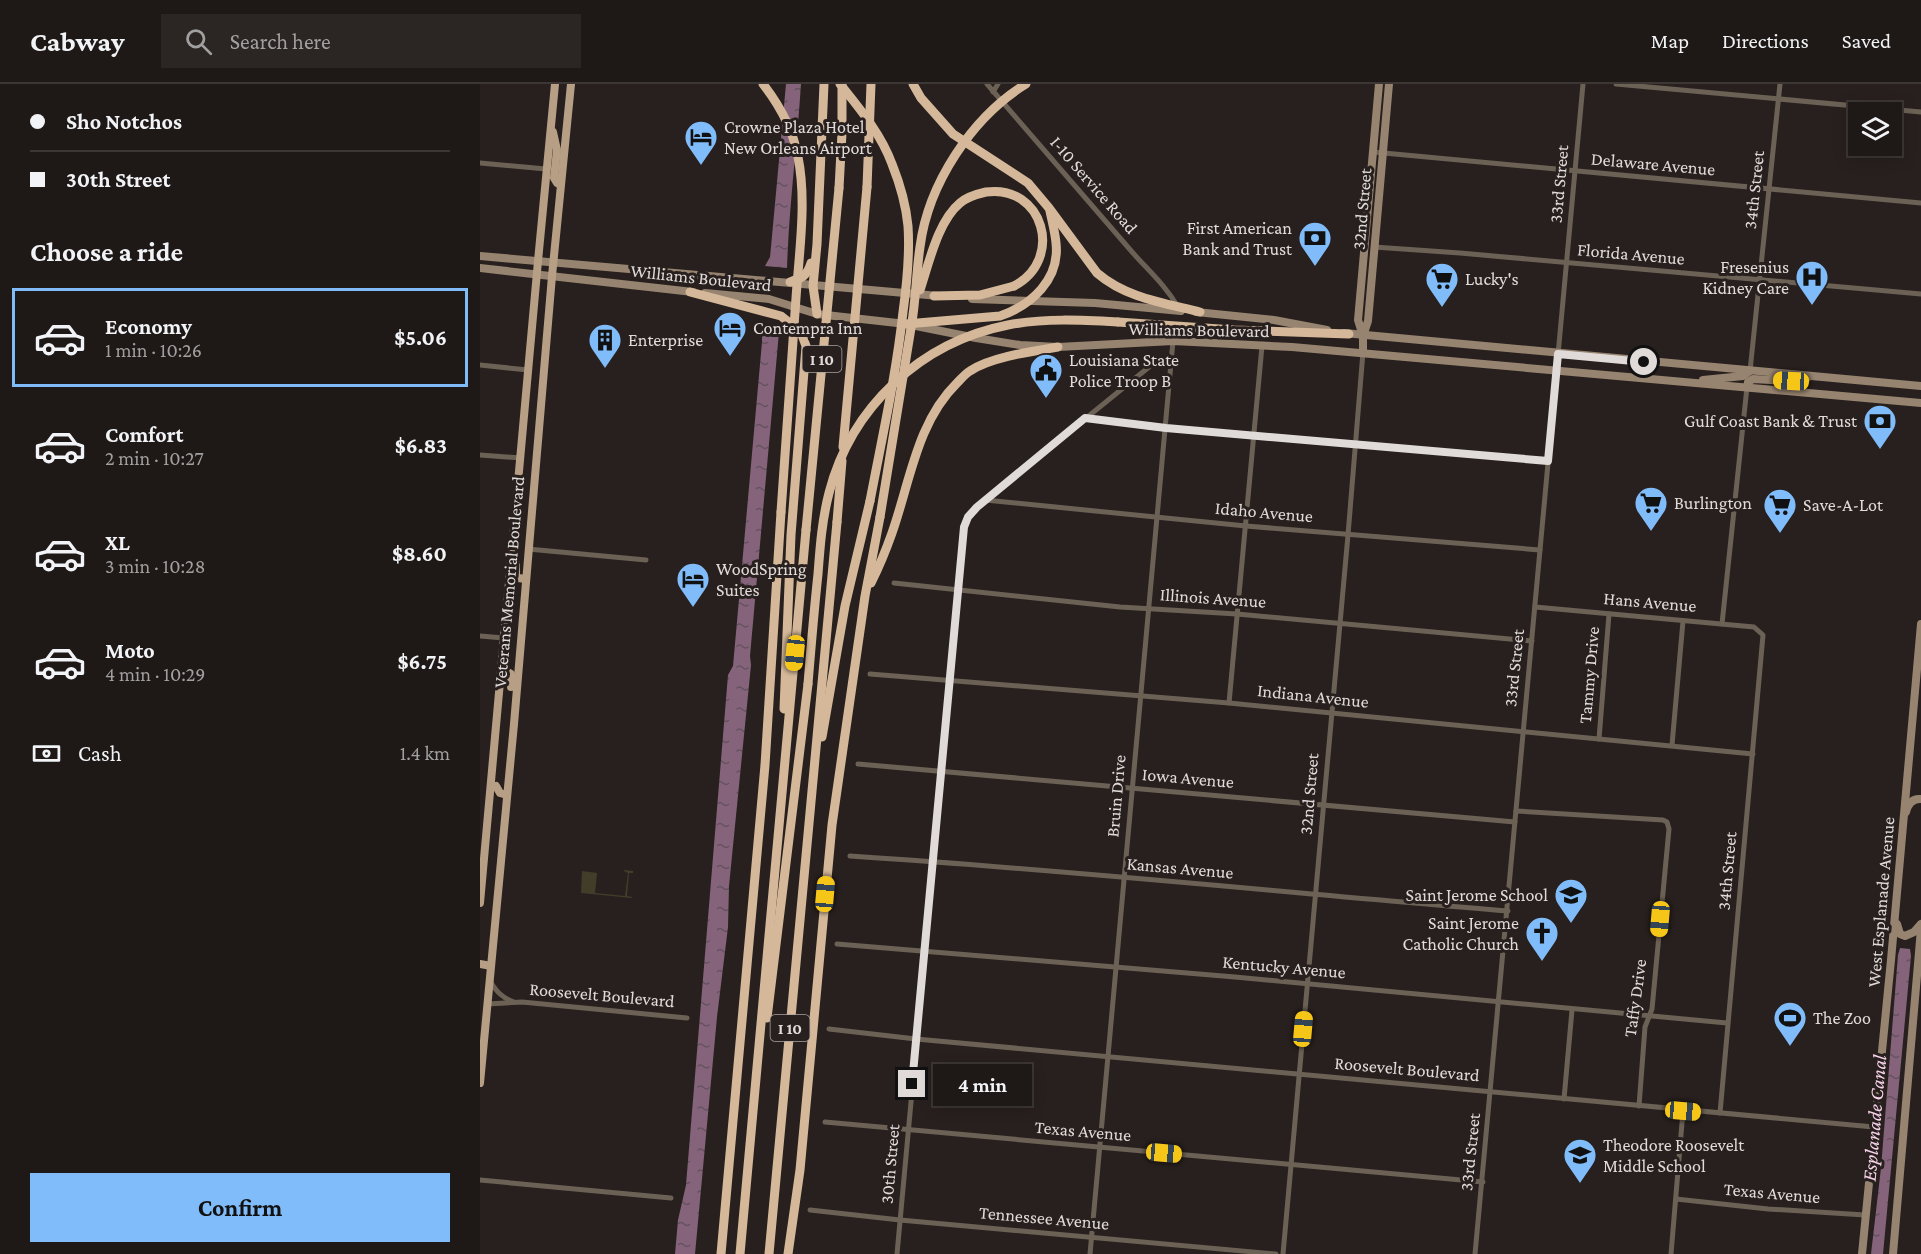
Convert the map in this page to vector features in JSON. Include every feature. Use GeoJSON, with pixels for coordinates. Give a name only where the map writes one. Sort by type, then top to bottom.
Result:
{"type":"FeatureCollection","features":[{"type":"Feature","properties":{"kind":"highway"},"geometry":{"type":"LineString","coordinates":[[721,1254],[765,765],[802,187],[798,157],[789,127],[776,100],[763,84]]}},
{"type":"Feature","properties":{"kind":"highway"},"geometry":{"type":"LineString","coordinates":[[817,314],[813,286],[824,84]]}},
{"type":"Feature","properties":{"kind":"highway"},"geometry":{"type":"LineString","coordinates":[[811,801],[845,606],[870,501],[898,360],[910,256],[908,223],[892,162],[863,112],[841,84]]}},
{"type":"Feature","properties":{"kind":"highway","name":"I 10"},"geometry":{"type":"LineString","coordinates":[[740,1254],[838,188],[842,133],[841,84]]}},
{"type":"Feature","properties":{"kind":"highway","name":"I 10"},"geometry":{"type":"LineString","coordinates":[[769,1254],[867,188],[871,84]]}},
{"type":"Feature","properties":{"kind":"highway"},"geometry":{"type":"LineString","coordinates":[[913,84],[921,98],[953,134],[1028,183],[1097,273],[1106,281],[1130,293],[1200,312]]}},
{"type":"Feature","properties":{"kind":"highway"},"geometry":{"type":"LineString","coordinates":[[788,1254],[800,1170],[832,825],[865,596],[915,304],[920,244],[933,196],[950,163],[989,113],[1026,84]]}},
{"type":"Feature","properties":{"kind":"highway"},"geometry":{"type":"LineString","coordinates":[[915,304],[940,233],[949,216],[960,203],[981,193],[1005,192],[1020,198],[1038,219],[1043,245],[1036,268],[1029,276],[1014,286],[980,295],[934,296]]}},
{"type":"Feature","properties":{"kind":"highway"},"geometry":{"type":"LineString","coordinates":[[906,324],[1000,316],[1013,312],[1030,301],[1049,281],[1056,259],[1057,245],[1049,208]]}},
{"type":"Feature","properties":{"kind":"highway"},"geometry":{"type":"LineString","coordinates":[[790,282],[802,278],[808,272],[817,244]]}},
{"type":"Feature","properties":{"kind":"highway"},"geometry":{"type":"LineString","coordinates":[[690,292],[781,316],[801,332],[806,346],[791,535],[785,674],[784,768]]}},
{"type":"Feature","properties":{"kind":"highway"},"geometry":{"type":"LineString","coordinates":[[746,1195],[808,684],[822,525],[828,494],[837,466],[860,422],[882,394],[904,373],[954,342],[986,330],[1031,322],[1070,320],[1349,334]]}},
{"type":"Feature","properties":{"kind":"highway"},"geometry":{"type":"LineString","coordinates":[[865,596],[892,532],[909,474],[928,424],[949,391],[970,370],[987,363],[1018,354],[1058,347]]}},
{"type":"Feature","properties":{"kind":"main road","name":"Veterans Memorial Boulevard"},"geometry":{"type":"LineString","coordinates":[[480,903],[484,860],[484,819],[498,707],[555,84]]}},
{"type":"Feature","properties":{"kind":"main road","name":"Veterans Memorial Boulevard"},"geometry":{"type":"LineString","coordinates":[[480,1083],[484,999],[489,979],[514,724],[540,405],[571,84]]}},
{"type":"Feature","properties":{"kind":"main road","name":"32nd Street"},"geometry":{"type":"LineString","coordinates":[[1363,352],[1363,336],[1358,320],[1379,84]]}},
{"type":"Feature","properties":{"kind":"main road","name":"32nd Street"},"geometry":{"type":"LineString","coordinates":[[1363,336],[1368,321],[1389,84]]}},
{"type":"Feature","properties":{"kind":"main road"},"geometry":{"type":"LineString","coordinates":[[551,123],[557,150],[554,178],[557,183],[561,184]]}},
{"type":"Feature","properties":{"kind":"main road"},"geometry":{"type":"LineString","coordinates":[[1366,227],[1376,228]]}},
{"type":"Feature","properties":{"kind":"main road","name":"Williams Boulevard"},"geometry":{"type":"LineString","coordinates":[[480,256],[934,296],[1095,303],[1200,312],[1274,320],[1363,336],[1921,386]]}},
{"type":"Feature","properties":{"kind":"main road","name":"Williams Boulevard"},"geometry":{"type":"LineString","coordinates":[[480,268],[770,299],[817,314],[906,324],[1020,345],[1058,347],[1173,340],[1363,352],[1921,403]]}},
{"type":"Feature","properties":{"kind":"main road"},"geometry":{"type":"LineString","coordinates":[[1687,382],[1743,376],[1750,371]]}},
{"type":"Feature","properties":{"kind":"main road"},"geometry":{"type":"LineString","coordinates":[[1747,387],[1748,382],[1753,379],[1791,381],[1821,376]]}},
{"type":"Feature","properties":{"kind":"main road"},"geometry":{"type":"LineString","coordinates":[[526,389],[534,393],[540,405]]}},
{"type":"Feature","properties":{"kind":"main road"},"geometry":{"type":"LineString","coordinates":[[520,458],[523,487],[515,573],[518,578],[525,579]]}},
{"type":"Feature","properties":{"kind":"main road","name":"West Esplanade Avenue"},"geometry":{"type":"LineString","coordinates":[[1862,1254],[1921,624]]}},
{"type":"Feature","properties":{"kind":"main road"},"geometry":{"type":"LineString","coordinates":[[501,671],[511,674],[508,718],[514,724]]}},
{"type":"Feature","properties":{"kind":"main road"},"geometry":{"type":"LineString","coordinates":[[498,707],[502,722],[491,834],[496,842],[502,843]]}},
{"type":"Feature","properties":{"kind":"main road"},"geometry":{"type":"LineString","coordinates":[[496,786],[500,793],[507,795]]}},
{"type":"Feature","properties":{"kind":"main road"},"geometry":{"type":"LineString","coordinates":[[1904,818],[1911,801],[1921,799]]}},
{"type":"Feature","properties":{"kind":"main road"},"geometry":{"type":"LineString","coordinates":[[484,860],[491,862],[495,869],[489,931],[493,939]]}},
{"type":"Feature","properties":{"kind":"main road"},"geometry":{"type":"LineString","coordinates":[[1897,896],[1897,925],[1900,934],[1910,935],[1921,924]]}},
{"type":"Feature","properties":{"kind":"main road"},"geometry":{"type":"LineString","coordinates":[[1893,1254],[1921,930]]}},
{"type":"Feature","properties":{"kind":"main road"},"geometry":{"type":"LineString","coordinates":[[480,964],[490,966]]}},
{"type":"Feature","properties":{"kind":"street","name":"I-10 Service Road"},"geometry":{"type":"LineString","coordinates":[[987,84],[1155,278],[1166,287],[1178,306]]}},
{"type":"Feature","properties":{"kind":"street"},"geometry":{"type":"LineString","coordinates":[[993,92],[998,84]]}},
{"type":"Feature","properties":{"kind":"street","name":"33rd Street"},"geometry":{"type":"LineString","coordinates":[[1475,1254],[1583,84]]}},
{"type":"Feature","properties":{"kind":"street"},"geometry":{"type":"LineString","coordinates":[[1616,84],[1921,112]]}},
{"type":"Feature","properties":{"kind":"street","name":"34th Street"},"geometry":{"type":"LineString","coordinates":[[1750,371],[1780,84]]}},
{"type":"Feature","properties":{"kind":"street","name":"Delaware Avenue"},"geometry":{"type":"LineString","coordinates":[[1373,152],[1921,203]]}},
{"type":"Feature","properties":{"kind":"street"},"geometry":{"type":"LineString","coordinates":[[480,163],[546,169]]}},
{"type":"Feature","properties":{"kind":"street","name":"Florida Avenue"},"geometry":{"type":"LineString","coordinates":[[1374,247],[1921,294]]}},
{"type":"Feature","properties":{"kind":"street","name":"Bruin Drive"},"geometry":{"type":"LineString","coordinates":[[1090,1254],[1173,340]]}},
{"type":"Feature","properties":{"kind":"street"},"geometry":{"type":"LineString","coordinates":[[1230,703],[1262,346]]}},
{"type":"Feature","properties":{"kind":"street","name":"32nd Street"},"geometry":{"type":"LineString","coordinates":[[1283,1254],[1363,352]]}},
{"type":"Feature","properties":{"kind":"street"},"geometry":{"type":"LineString","coordinates":[[480,365],[528,370]]}},
{"type":"Feature","properties":{"kind":"street"},"geometry":{"type":"LineString","coordinates":[[949,682],[964,527],[968,517],[985,500],[1149,368]]}},
{"type":"Feature","properties":{"kind":"street"},"geometry":{"type":"LineString","coordinates":[[1722,624],[1747,387]]}},
{"type":"Feature","properties":{"kind":"street"},"geometry":{"type":"LineString","coordinates":[[1085,418],[1166,428],[1548,461]]}},
{"type":"Feature","properties":{"kind":"street"},"geometry":{"type":"LineString","coordinates":[[480,455],[520,458]]}},
{"type":"Feature","properties":{"kind":"street","name":"Idaho Avenue"},"geometry":{"type":"LineString","coordinates":[[985,500],[1246,526],[1540,550]]}},
{"type":"Feature","properties":{"kind":"street"},"geometry":{"type":"LineString","coordinates":[[528,549],[646,560]]}},
{"type":"Feature","properties":{"kind":"street","name":"Illinois Avenue"},"geometry":{"type":"LineString","coordinates":[[894,583],[1149,609],[1237,614],[1532,641]]}},
{"type":"Feature","properties":{"kind":"street","name":"Hans Avenue"},"geometry":{"type":"LineString","coordinates":[[1535,607],[1754,627],[1761,632]]}},
{"type":"Feature","properties":{"kind":"street","name":"Tammy Drive"},"geometry":{"type":"LineString","coordinates":[[1599,739],[1609,614]]}},
{"type":"Feature","properties":{"kind":"street"},"geometry":{"type":"LineString","coordinates":[[1672,745],[1683,621]]}},
{"type":"Feature","properties":{"kind":"street","name":"34th Street"},"geometry":{"type":"LineString","coordinates":[[1720,1113],[1753,754],[1763,635],[1761,632]]}},
{"type":"Feature","properties":{"kind":"street"},"geometry":{"type":"LineString","coordinates":[[480,636],[504,638]]}},
{"type":"Feature","properties":{"kind":"street","name":"Indiana Avenue"},"geometry":{"type":"LineString","coordinates":[[870,674],[1230,703],[1753,754]]}},
{"type":"Feature","properties":{"kind":"street","name":"30th Street"},"geometry":{"type":"LineString","coordinates":[[897,1254],[949,682]]}},
{"type":"Feature","properties":{"kind":"street","name":"Iowa Avenue"},"geometry":{"type":"LineString","coordinates":[[858,764],[1515,822]]}},
{"type":"Feature","properties":{"kind":"street","name":"Taffy Drive"},"geometry":{"type":"LineString","coordinates":[[1516,811],[1663,820],[1667,823],[1669,829],[1653,998],[1650,1017],[1645,1027],[1639,1106]]}},
{"type":"Feature","properties":{"kind":"street","name":"Kansas Avenue"},"geometry":{"type":"LineString","coordinates":[[850,856],[933,861],[1508,911]]}},
{"type":"Feature","properties":{"kind":"street","name":"Kentucky Avenue"},"geometry":{"type":"LineString","coordinates":[[837,944],[1727,1023]]}},
{"type":"Feature","properties":{"kind":"street","name":"Roosevelt Boulevard"},"geometry":{"type":"LineString","coordinates":[[489,979],[497,992],[515,1002]]}},
{"type":"Feature","properties":{"kind":"street","name":"Roosevelt Boulevard"},"geometry":{"type":"LineString","coordinates":[[484,999],[687,1018]]}},
{"type":"Feature","properties":{"kind":"street"},"geometry":{"type":"LineString","coordinates":[[1564,1099],[1572,1010]]}},
{"type":"Feature","properties":{"kind":"street","name":"Roosevelt Boulevard"},"geometry":{"type":"LineString","coordinates":[[829,1029],[1299,1075],[1874,1127]]}},
{"type":"Feature","properties":{"kind":"street"},"geometry":{"type":"LineString","coordinates":[[1671,1254],[1683,1111]]}},
{"type":"Feature","properties":{"kind":"street","name":"Texas Avenue"},"geometry":{"type":"LineString","coordinates":[[825,1122],[1483,1182]]}},
{"type":"Feature","properties":{"kind":"street"},"geometry":{"type":"LineString","coordinates":[[480,1180],[671,1198]]}},
{"type":"Feature","properties":{"kind":"street","name":"Texas Avenue"},"geometry":{"type":"LineString","coordinates":[[1676,1199],[1768,1209],[1865,1215]]}},
{"type":"Feature","properties":{"kind":"street","name":"Tennessee Avenue"},"geometry":{"type":"LineString","coordinates":[[810,1210],[1276,1254]]}},
{"type":"Feature","properties":{"kind":"shaded area"},"geometry":{"type":"Polygon","coordinates":[[[624,870],[633,871],[629,873],[627,896],[632,898],[581,893],[582,871],[597,873],[595,893],[625,896],[628,873],[624,870]]]}},
{"type":"Feature","properties":{"kind":"water"},"geometry":{"type":"Polygon","coordinates":[[[786,84],[801,84],[787,268],[765,266],[770,257],[786,84]]]}},
{"type":"Feature","properties":{"kind":"water"},"geometry":{"type":"Polygon","coordinates":[[[762,331],[779,332],[751,665],[729,886],[728,927],[717,1017],[695,1254],[675,1254],[678,1220],[686,1185],[728,675],[733,666],[762,331]]]}},
{"type":"Feature","properties":{"kind":"water"},"geometry":{"type":"Polygon","coordinates":[[[1900,948],[1910,949],[1911,956],[1883,1254],[1871,1254],[1881,1168],[1900,948]]]}},
{"type":"Feature","properties":{"kind":"place","name":"Crowne Plaza Hotel New Orleans Airport"},"geometry":{"type":"Point","coordinates":[701,166]}},
{"type":"Feature","properties":{"kind":"place","name":"First American Bank and Trust"},"geometry":{"type":"Point","coordinates":[1315,267]}},
{"type":"Feature","properties":{"kind":"place","name":"Fresenius Kidney Care"},"geometry":{"type":"Point","coordinates":[1812,306]}},
{"type":"Feature","properties":{"kind":"place","name":"Lucky's"},"geometry":{"type":"Point","coordinates":[1442,308]}},
{"type":"Feature","properties":{"kind":"place","name":"Contempra Inn"},"geometry":{"type":"Point","coordinates":[730,357]}},
{"type":"Feature","properties":{"kind":"place","name":"Enterprise"},"geometry":{"type":"Point","coordinates":[605,369]}},
{"type":"Feature","properties":{"kind":"place","name":"Louisiana State Police Troop B"},"geometry":{"type":"Point","coordinates":[1046,399]}},
{"type":"Feature","properties":{"kind":"place","name":"Gulf Coast Bank & Trust"},"geometry":{"type":"Point","coordinates":[1880,450]}},
{"type":"Feature","properties":{"kind":"place","name":"Burlington"},"geometry":{"type":"Point","coordinates":[1651,532]}},
{"type":"Feature","properties":{"kind":"place","name":"Save-A-Lot"},"geometry":{"type":"Point","coordinates":[1780,534]}},
{"type":"Feature","properties":{"kind":"place","name":"WoodSpring Suites"},"geometry":{"type":"Point","coordinates":[693,608]}},
{"type":"Feature","properties":{"kind":"place","name":"Saint Jerome School"},"geometry":{"type":"Point","coordinates":[1571,924]}},
{"type":"Feature","properties":{"kind":"place","name":"Saint Jerome Catholic Church"},"geometry":{"type":"Point","coordinates":[1542,962]}},
{"type":"Feature","properties":{"kind":"place","name":"The Zoo"},"geometry":{"type":"Point","coordinates":[1790,1047]}},
{"type":"Feature","properties":{"kind":"place","name":"Theodore Roosevelt Middle School"},"geometry":{"type":"Point","coordinates":[1580,1184]}},
{"type":"Feature","properties":{"kind":"route"},"geometry":{"type":"LineString","coordinates":[[912,1084],[964,527],[968,517],[977,507],[1085,418],[1166,428],[1548,461],[1558,354],[1644,362]]}},
{"type":"Feature","properties":{"kind":"water label","name":"Esplanade Canal"},"geometry":{"type":"Point","coordinates":[1874,1118]}}]}
